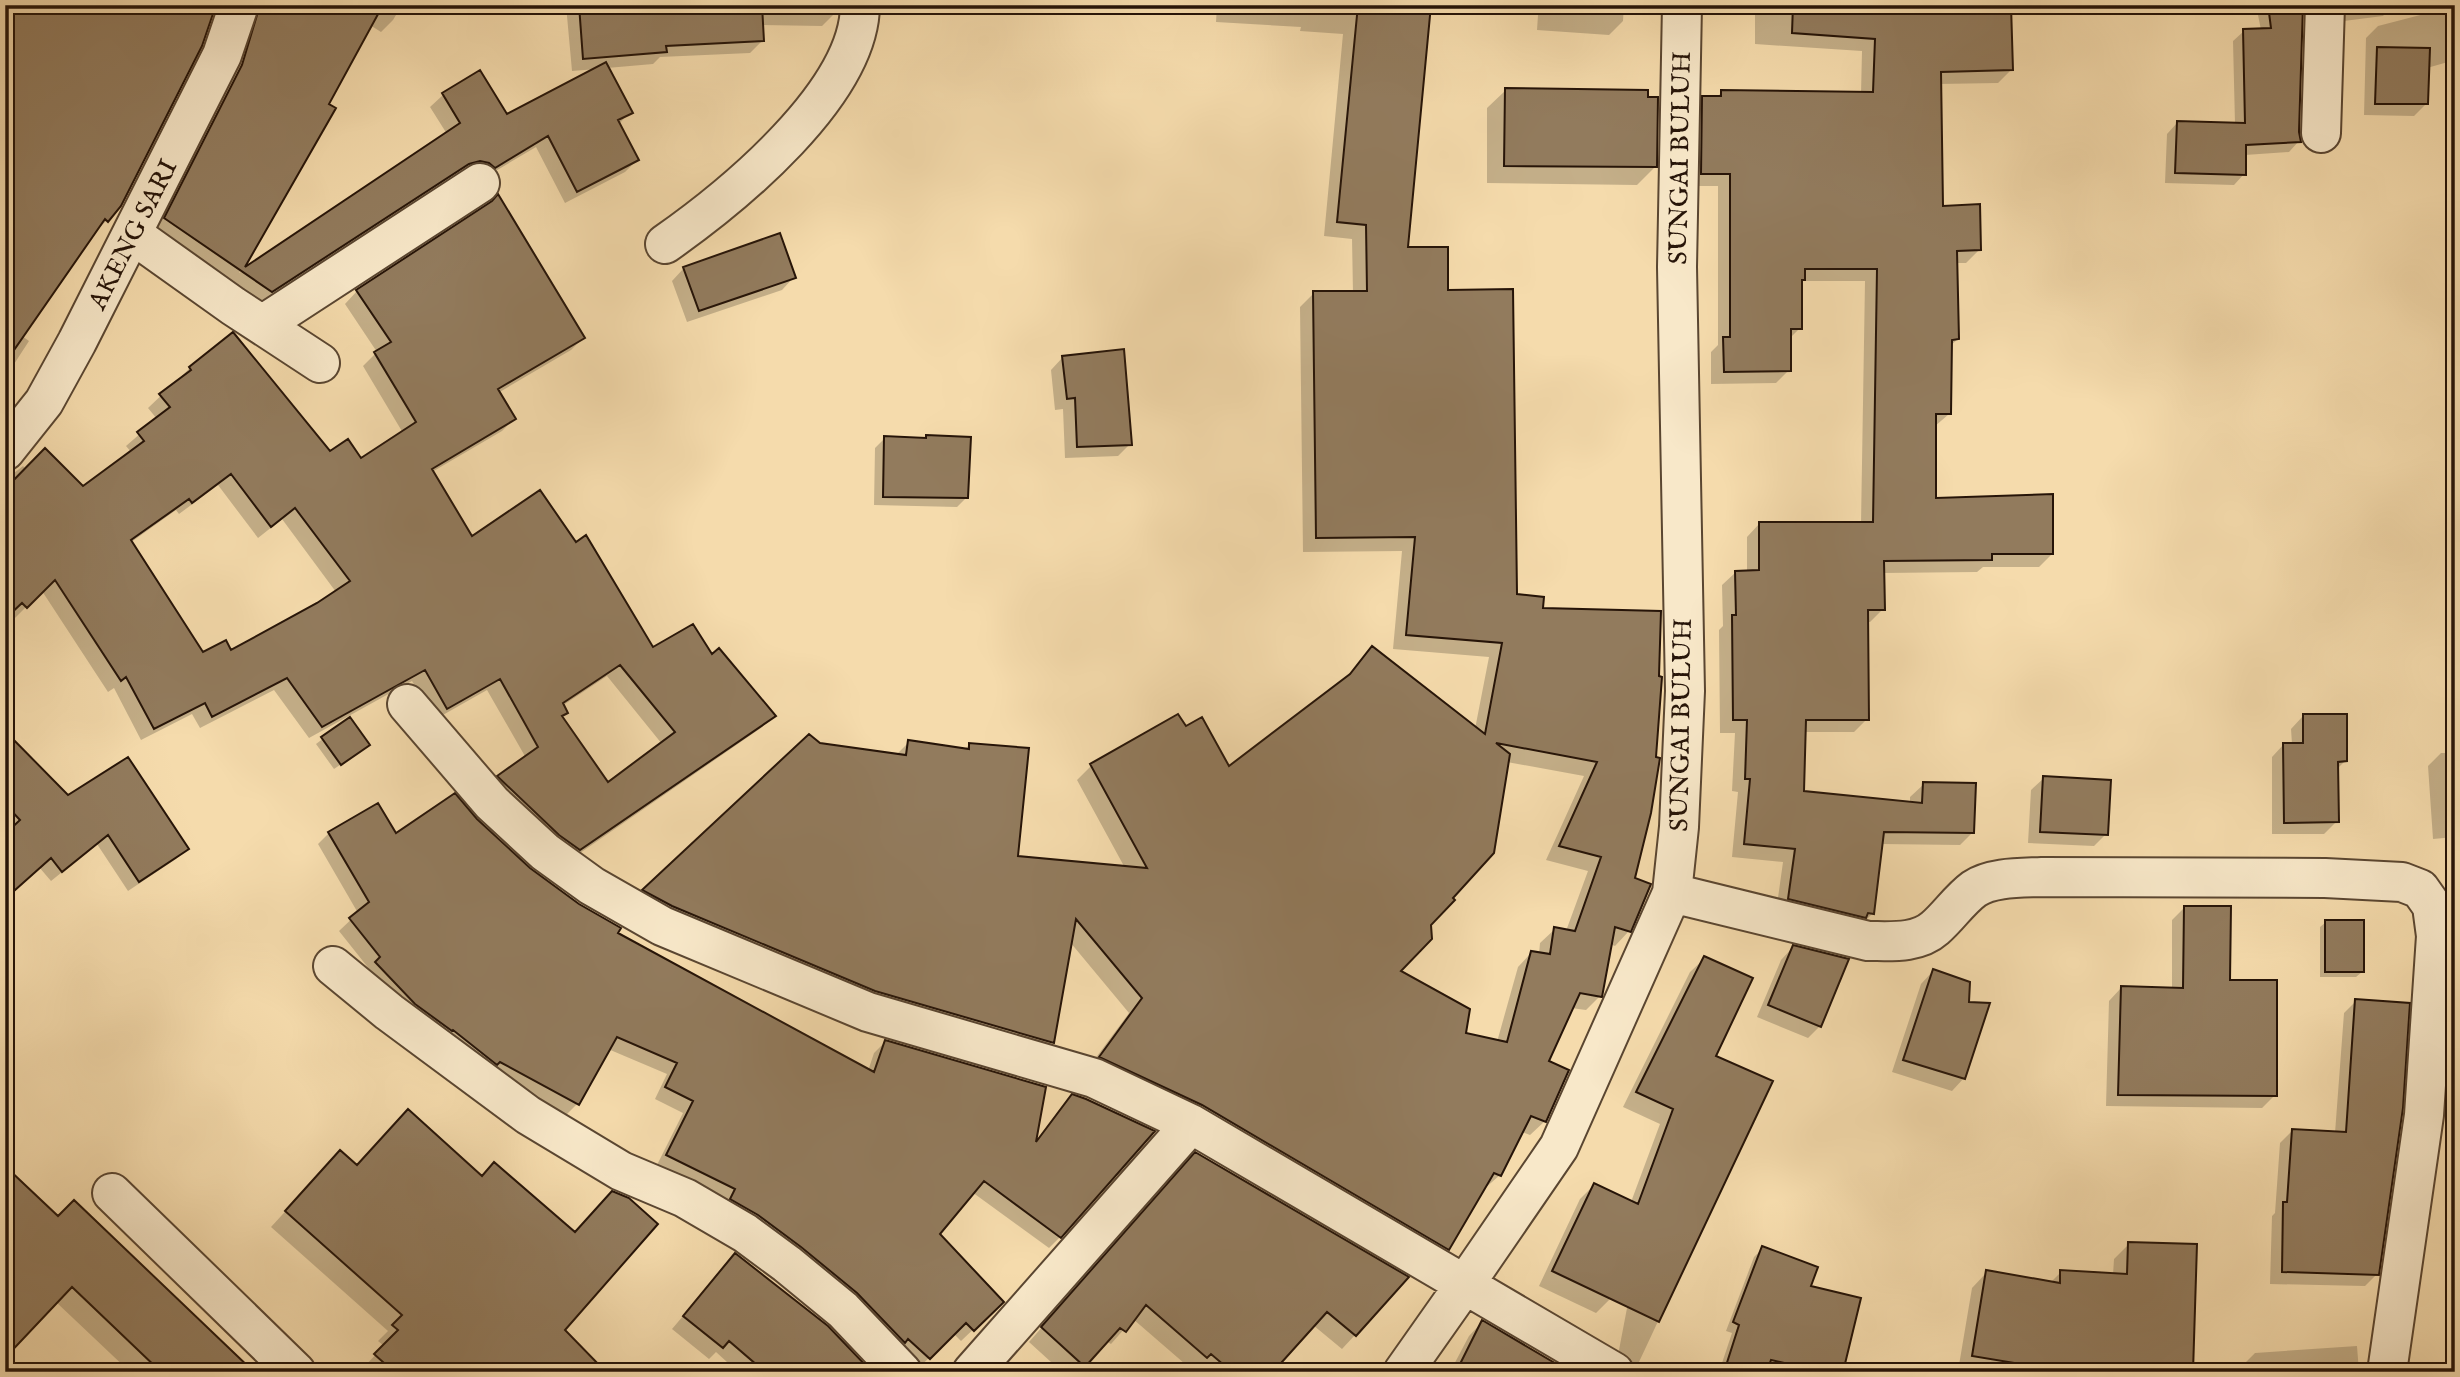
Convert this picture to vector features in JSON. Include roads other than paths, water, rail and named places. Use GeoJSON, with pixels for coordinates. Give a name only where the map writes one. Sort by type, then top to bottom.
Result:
{"type":"FeatureCollection","features":[{"type":"Feature","properties":{"kind":"street","name":"AKENG SARI"},"geometry":{"type":"LineString","coordinates":[[5,451],[44,402],[77,342],[222,55],[239,5]]}},
{"type":"Feature","properties":{"kind":"street"},"geometry":{"type":"LineString","coordinates":[[666,244],[711,212],[761,168],[821,99],[853,46],[860,5]]}},
{"type":"Feature","properties":{"kind":"street","name":"SUNGAI BULUH"},"geometry":{"type":"LineString","coordinates":[[1403,1372],[1559,1147],[1672,893],[1679,827],[1685,691],[1677,267],[1682,5]]}},
{"type":"Feature","properties":{"kind":"street"},"geometry":{"type":"LineString","coordinates":[[2321,133],[2325,5]]}},
{"type":"Feature","properties":{"kind":"street"},"geometry":{"type":"LineString","coordinates":[[262,325],[480,183]]}},
{"type":"Feature","properties":{"kind":"street"},"geometry":{"type":"LineString","coordinates":[[132,234],[320,363]]}},
{"type":"Feature","properties":{"kind":"street"},"geometry":{"type":"LineString","coordinates":[[407,704],[492,803],[545,852],[592,886],[663,926],[868,1012],[1094,1078],[1191,1124],[1614,1372]]}},
{"type":"Feature","properties":{"kind":"street"},"geometry":{"type":"LineString","coordinates":[[1672,893],[1868,940],[1897,940],[1916,938],[1935,929],[1974,889],[2012,879],[2325,877],[2402,882],[2420,889],[2432,906],[2436,936],[2424,1115],[2387,1372]]}},
{"type":"Feature","properties":{"kind":"street"},"geometry":{"type":"LineString","coordinates":[[333,967],[528,1115],[621,1171],[685,1198],[745,1233],[843,1310],[902,1372]]}},
{"type":"Feature","properties":{"kind":"street"},"geometry":{"type":"LineString","coordinates":[[972,1372],[1191,1124]]}},
{"type":"Feature","properties":{"kind":"street"},"geometry":{"type":"LineString","coordinates":[[112,1193],[296,1372]]}}]}
